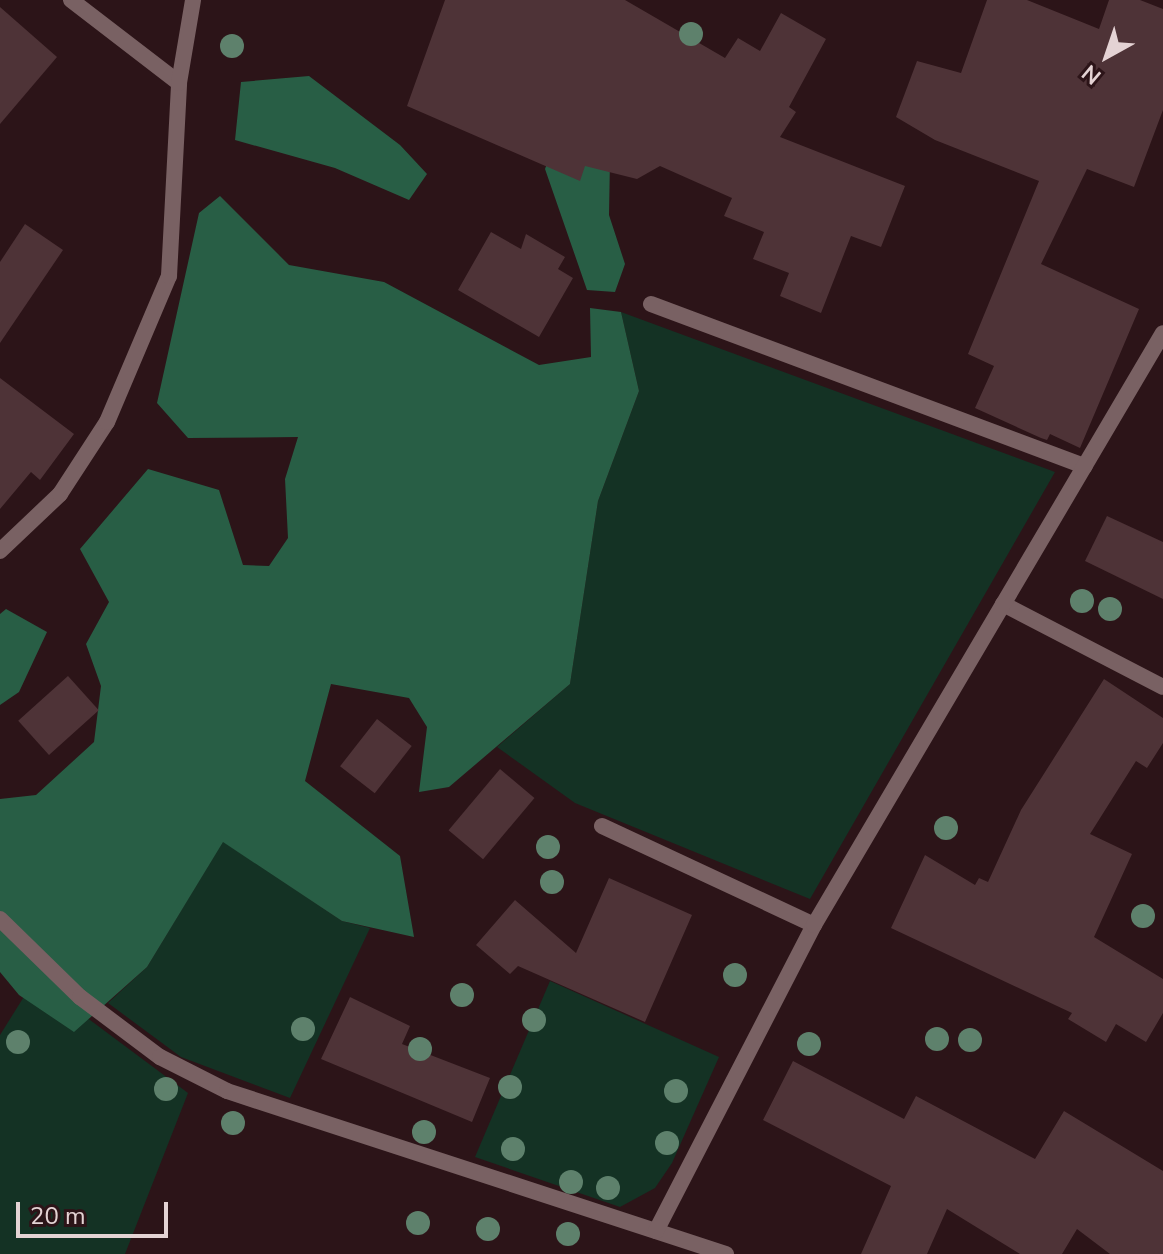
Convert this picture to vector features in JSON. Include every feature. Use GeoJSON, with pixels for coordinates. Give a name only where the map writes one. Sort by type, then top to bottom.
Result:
{"type":"FeatureCollection","features":[{"type":"Feature","properties":{"kind":"street"},"geometry":{"type":"LineString","coordinates":[[71,0],[179,83]]}},
{"type":"Feature","properties":{"kind":"street"},"geometry":{"type":"LineString","coordinates":[[0,551],[60,494],[107,422],[169,276],[179,83],[193,0]]}},
{"type":"Feature","properties":{"kind":"street"},"geometry":{"type":"LineString","coordinates":[[651,304],[1085,466]]}},
{"type":"Feature","properties":{"kind":"street"},"geometry":{"type":"LineString","coordinates":[[656,1231],[814,925],[1163,333]]}},
{"type":"Feature","properties":{"kind":"street"},"geometry":{"type":"LineString","coordinates":[[1003,604],[1163,687]]}},
{"type":"Feature","properties":{"kind":"street"},"geometry":{"type":"LineString","coordinates":[[602,826],[814,925]]}},
{"type":"Feature","properties":{"kind":"street"},"geometry":{"type":"LineString","coordinates":[[0,919],[80,997],[160,1057],[227,1091],[726,1254]]}},
{"type":"Feature","properties":{"kind":"green space"},"geometry":{"type":"Polygon","coordinates":[[[309,76],[400,145],[427,174],[409,200],[335,168],[235,140],[241,82],[309,76]]]}},
{"type":"Feature","properties":{"kind":"green space"},"geometry":{"type":"Polygon","coordinates":[[[571,97],[610,160],[609,215],[625,264],[615,292],[587,290],[545,169],[571,97]]]}},
{"type":"Feature","properties":{"kind":"green space"},"geometry":{"type":"Polygon","coordinates":[[[220,196],[289,265],[384,282],[539,365],[591,357],[590,308],[621,312],[639,391],[598,501],[570,684],[449,787],[419,792],[427,727],[409,698],[331,684],[305,781],[400,856],[414,937],[342,921],[223,842],[147,967],[74,1032],[19,995],[0,972],[0,799],[36,795],[94,742],[101,686],[86,644],[109,602],[80,549],[148,469],[219,490],[243,565],[269,566],[288,538],[285,479],[298,437],[188,438],[157,403],[199,213],[220,196]]]}},
{"type":"Feature","properties":{"kind":"green space"},"geometry":{"type":"Polygon","coordinates":[[[621,312],[1055,472],[810,899],[575,803],[497,747],[570,684],[598,501],[639,391],[621,312]]]}},
{"type":"Feature","properties":{"kind":"green space"},"geometry":{"type":"Polygon","coordinates":[[[6,609],[47,632],[19,692],[0,705],[0,614],[6,609]]]}},
{"type":"Feature","properties":{"kind":"green space"},"geometry":{"type":"Polygon","coordinates":[[[223,841],[342,921],[370,928],[290,1098],[181,1057],[108,1003],[147,967],[223,841]]]}},
{"type":"Feature","properties":{"kind":"green space"},"geometry":{"type":"Polygon","coordinates":[[[35,979],[188,1093],[125,1254],[0,1254],[0,1035],[35,979]]]}},
{"type":"Feature","properties":{"kind":"green space"},"geometry":{"type":"Polygon","coordinates":[[[550,981],[719,1057],[672,1163],[655,1188],[620,1207],[475,1157],[550,981]]]}},
{"type":"Feature","properties":{"kind":"building"},"geometry":{"type":"Polygon","coordinates":[[[445,0],[625,0],[725,58],[738,38],[760,51],[781,13],[826,39],[789,107],[796,112],[780,137],[905,186],[881,247],[851,236],[821,313],[780,296],[789,273],[753,259],[764,232],[724,216],[732,198],[660,166],[637,179],[585,166],[580,181],[407,106],[445,0]]]}},
{"type":"Feature","properties":{"kind":"building"},"geometry":{"type":"Polygon","coordinates":[[[987,0],[1027,0],[1099,29],[1109,0],[1140,0],[1163,9],[1163,110],[1134,187],[1087,169],[1041,264],[1139,309],[1080,448],[1050,434],[1047,440],[1041,438],[975,408],[994,366],[968,354],[1039,181],[935,140],[896,117],[917,61],[961,73],[987,0]]]}},
{"type":"Feature","properties":{"kind":"building"},"geometry":{"type":"Polygon","coordinates":[[[0,7],[57,57],[0,124],[0,7]]]}},
{"type":"Feature","properties":{"kind":"building"},"geometry":{"type":"Polygon","coordinates":[[[25,224],[63,250],[0,343],[0,262],[25,224]]]}},
{"type":"Feature","properties":{"kind":"building"},"geometry":{"type":"Polygon","coordinates":[[[491,232],[521,249],[526,234],[565,257],[558,269],[573,278],[539,337],[458,290],[491,232]]]}},
{"type":"Feature","properties":{"kind":"building"},"geometry":{"type":"Polygon","coordinates":[[[0,378],[74,434],[40,480],[31,472],[0,509],[0,378]]]}},
{"type":"Feature","properties":{"kind":"building"},"geometry":{"type":"Polygon","coordinates":[[[1107,516],[1163,542],[1163,599],[1085,561],[1107,516]]]}},
{"type":"Feature","properties":{"kind":"building"},"geometry":{"type":"Polygon","coordinates":[[[68,676],[99,710],[49,755],[18,721],[68,676]]]}},
{"type":"Feature","properties":{"kind":"building"},"geometry":{"type":"Polygon","coordinates":[[[1104,679],[1163,718],[1163,743],[1147,768],[1136,761],[1090,834],[1132,854],[1094,937],[1163,979],[1163,1013],[1146,1042],[1116,1024],[1106,1042],[1068,1019],[1072,1013],[891,928],[925,855],[975,885],[979,878],[988,882],[1021,810],[1104,679]]]}},
{"type":"Feature","properties":{"kind":"building"},"geometry":{"type":"Polygon","coordinates":[[[377,719],[412,746],[375,793],[340,766],[377,719]]]}},
{"type":"Feature","properties":{"kind":"building"},"geometry":{"type":"Polygon","coordinates":[[[500,769],[534,798],[483,859],[449,830],[500,769]]]}},
{"type":"Feature","properties":{"kind":"building"},"geometry":{"type":"Polygon","coordinates":[[[609,878],[692,915],[645,1022],[518,966],[510,974],[476,945],[515,900],[576,953],[609,878]]]}},
{"type":"Feature","properties":{"kind":"building"},"geometry":{"type":"Polygon","coordinates":[[[350,997],[410,1026],[402,1044],[490,1078],[472,1122],[321,1059],[350,997]]]}},
{"type":"Feature","properties":{"kind":"building"},"geometry":{"type":"Polygon","coordinates":[[[793,1061],[904,1119],[916,1096],[1035,1159],[1064,1111],[1163,1171],[1163,1254],[1110,1254],[1077,1229],[1062,1254],[1020,1254],[947,1209],[927,1254],[861,1254],[891,1186],[763,1120],[793,1061]]]}}]}
